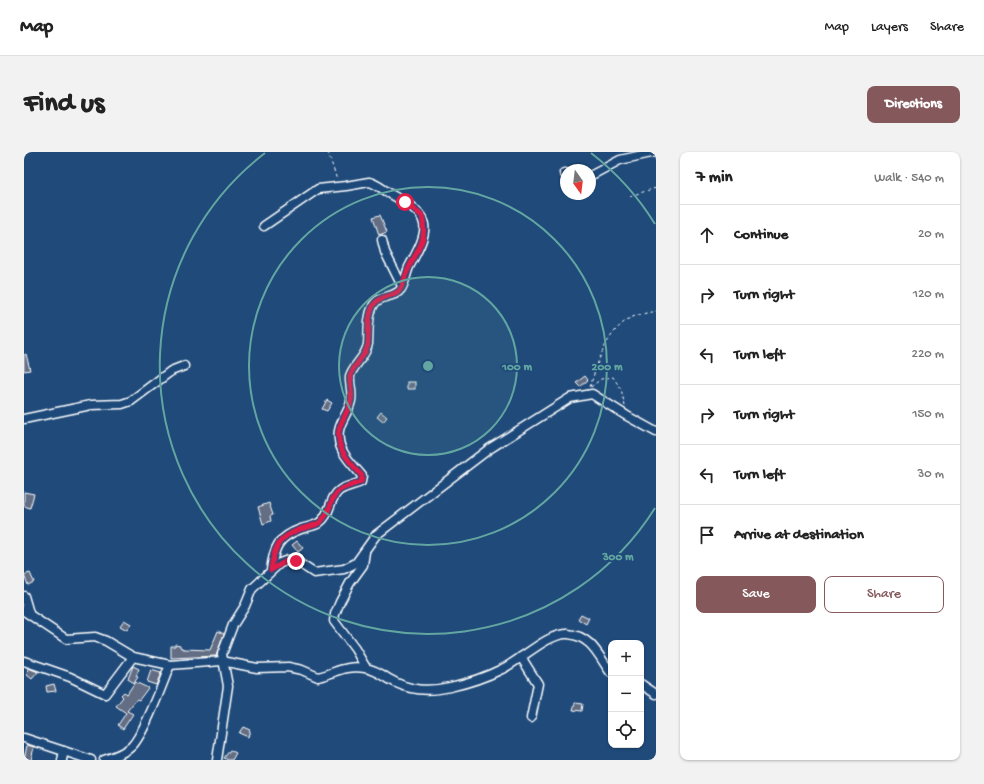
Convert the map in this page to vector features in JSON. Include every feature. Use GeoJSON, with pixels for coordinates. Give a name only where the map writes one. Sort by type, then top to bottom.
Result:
{"type":"FeatureCollection","features":[{"type":"Feature","properties":{"kind":"street"},"geometry":{"type":"LineString","coordinates":[[596,173],[620,160],[656,152]]}},
{"type":"Feature","properties":{"kind":"street"},"geometry":{"type":"LineString","coordinates":[[264,226],[318,189],[364,182],[373,183],[379,189],[405,202],[422,216],[424,231],[423,242],[406,273],[400,290],[394,294],[380,298],[374,304],[367,331],[368,344],[350,377],[351,402],[339,426],[338,441],[344,453],[362,476],[361,482],[340,490],[336,494],[326,516],[319,523],[290,533],[280,542],[274,552],[271,570]]}},
{"type":"Feature","properties":{"kind":"street"},"geometry":{"type":"LineString","coordinates":[[382,240],[385,252],[402,286]]}},
{"type":"Feature","properties":{"kind":"street"},"geometry":{"type":"LineString","coordinates":[[24,419],[91,405],[122,404],[131,401],[171,371],[184,366]]}},
{"type":"Feature","properties":{"kind":"street"},"geometry":{"type":"LineString","coordinates":[[217,760],[228,686],[222,661],[222,654],[233,625],[245,606],[252,589],[271,570],[288,560],[296,561],[314,572],[344,569],[356,563],[376,535],[489,449],[570,398],[592,394],[656,432]]}},
{"type":"Feature","properties":{"kind":"street"},"geometry":{"type":"LineString","coordinates":[[365,551],[363,565],[350,583],[340,602],[334,621],[355,649],[366,668]]}},
{"type":"Feature","properties":{"kind":"street"},"geometry":{"type":"LineString","coordinates":[[24,596],[26,612],[56,633],[66,638],[95,637],[106,641],[133,657],[170,665],[222,661],[257,668],[288,667],[302,670],[318,677],[338,669],[366,668],[407,687],[420,690],[433,690],[476,680],[502,669],[556,636],[570,634],[593,646],[608,668]]}},
{"type":"Feature","properties":{"kind":"street"},"geometry":{"type":"LineString","coordinates":[[24,662],[70,678],[105,694],[133,657]]}},
{"type":"Feature","properties":{"kind":"street"},"geometry":{"type":"LineString","coordinates":[[522,657],[538,684],[531,718]]}},
{"type":"Feature","properties":{"kind":"street"},"geometry":{"type":"LineString","coordinates":[[104,760],[124,752],[132,746],[148,716],[170,665]]}},
{"type":"Feature","properties":{"kind":"street"},"geometry":{"type":"LineString","coordinates":[[644,686],[656,694]]}},
{"type":"Feature","properties":{"kind":"street"},"geometry":{"type":"LineString","coordinates":[[25,739],[90,760]]}},
{"type":"Feature","properties":{"kind":"street"},"geometry":{"type":"LineString","coordinates":[[62,760],[64,751]]}},
{"type":"Feature","properties":{"kind":"path"},"geometry":{"type":"LineString","coordinates":[[328,152],[339,187]]}},
{"type":"Feature","properties":{"kind":"path"},"geometry":{"type":"LineString","coordinates":[[630,196],[656,188]]}},
{"type":"Feature","properties":{"kind":"path"},"geometry":{"type":"LineString","coordinates":[[627,416],[621,389],[613,377],[600,379],[590,388],[600,358],[613,336],[627,320],[656,311]]}},
{"type":"Feature","properties":{"kind":"building"},"geometry":{"type":"Polygon","coordinates":[[[380,215],[387,232],[379,235],[373,217],[380,215]]]}},
{"type":"Feature","properties":{"kind":"building"},"geometry":{"type":"Polygon","coordinates":[[[26,354],[30,370],[24,371],[24,355],[26,354]]]}},
{"type":"Feature","properties":{"kind":"building"},"geometry":{"type":"Polygon","coordinates":[[[585,376],[588,380],[580,387],[576,383],[585,376]]]}},
{"type":"Feature","properties":{"kind":"building"},"geometry":{"type":"Polygon","coordinates":[[[407,382],[415,382],[415,389],[407,389],[407,382]]]}},
{"type":"Feature","properties":{"kind":"building"},"geometry":{"type":"Polygon","coordinates":[[[327,400],[332,403],[327,411],[322,409],[327,400]]]}},
{"type":"Feature","properties":{"kind":"building"},"geometry":{"type":"Polygon","coordinates":[[[381,412],[387,417],[383,422],[377,417],[381,412]]]}},
{"type":"Feature","properties":{"kind":"building"},"geometry":{"type":"Polygon","coordinates":[[[24,492],[34,494],[30,508],[24,506],[24,492]]]}},
{"type":"Feature","properties":{"kind":"building"},"geometry":{"type":"Polygon","coordinates":[[[269,503],[273,515],[270,516],[271,521],[263,524],[258,507],[269,503]]]}},
{"type":"Feature","properties":{"kind":"building"},"geometry":{"type":"Polygon","coordinates":[[[297,541],[303,548],[298,552],[292,545],[297,541]]]}},
{"type":"Feature","properties":{"kind":"building"},"geometry":{"type":"Polygon","coordinates":[[[30,573],[34,582],[28,585],[24,575],[30,573]]]}},
{"type":"Feature","properties":{"kind":"building"},"geometry":{"type":"Polygon","coordinates":[[[581,614],[589,618],[586,624],[578,619],[581,614]]]}},
{"type":"Feature","properties":{"kind":"building"},"geometry":{"type":"Polygon","coordinates":[[[124,620],[131,624],[127,630],[120,626],[124,620]]]}},
{"type":"Feature","properties":{"kind":"building"},"geometry":{"type":"Polygon","coordinates":[[[218,631],[224,634],[216,656],[171,658],[171,646],[175,646],[175,644],[180,645],[180,647],[184,649],[210,650],[218,631]]]}},
{"type":"Feature","properties":{"kind":"building"},"geometry":{"type":"Polygon","coordinates":[[[133,666],[139,669],[136,676],[138,677],[134,683],[128,679],[133,666]]]}},
{"type":"Feature","properties":{"kind":"building"},"geometry":{"type":"Polygon","coordinates":[[[28,668],[38,672],[32,679],[27,675],[28,668]]]}},
{"type":"Feature","properties":{"kind":"building"},"geometry":{"type":"Polygon","coordinates":[[[151,670],[161,673],[156,685],[147,682],[151,670]]]}},
{"type":"Feature","properties":{"kind":"building"},"geometry":{"type":"Polygon","coordinates":[[[135,682],[148,688],[139,700],[137,699],[127,711],[133,714],[123,729],[118,725],[126,713],[116,706],[123,697],[121,695],[124,692],[127,694],[135,682]]]}},
{"type":"Feature","properties":{"kind":"building"},"geometry":{"type":"Polygon","coordinates":[[[54,684],[56,691],[47,692],[46,686],[54,684]]]}},
{"type":"Feature","properties":{"kind":"building"},"geometry":{"type":"Polygon","coordinates":[[[575,703],[583,704],[582,711],[573,710],[575,703]]]}},
{"type":"Feature","properties":{"kind":"building"},"geometry":{"type":"Polygon","coordinates":[[[243,727],[250,730],[248,737],[239,733],[243,727]]]}},
{"type":"Feature","properties":{"kind":"building"},"geometry":{"type":"Polygon","coordinates":[[[27,745],[34,747],[31,760],[24,760],[27,745]]]}},
{"type":"Feature","properties":{"kind":"building"},"geometry":{"type":"Polygon","coordinates":[[[230,750],[236,753],[232,760],[228,760],[224,758],[230,750]]]}},
{"type":"Feature","properties":{"kind":"route"},"geometry":{"type":"LineString","coordinates":[[296,561],[288,560],[280,563],[271,570],[274,552],[280,542],[290,533],[319,523],[326,516],[336,494],[340,490],[361,482],[362,476],[344,453],[338,441],[339,426],[351,402],[352,395],[350,377],[362,359],[368,344],[367,331],[370,314],[374,304],[380,298],[394,294],[400,290],[406,273],[423,242],[424,226],[422,216],[405,202]]}}]}
